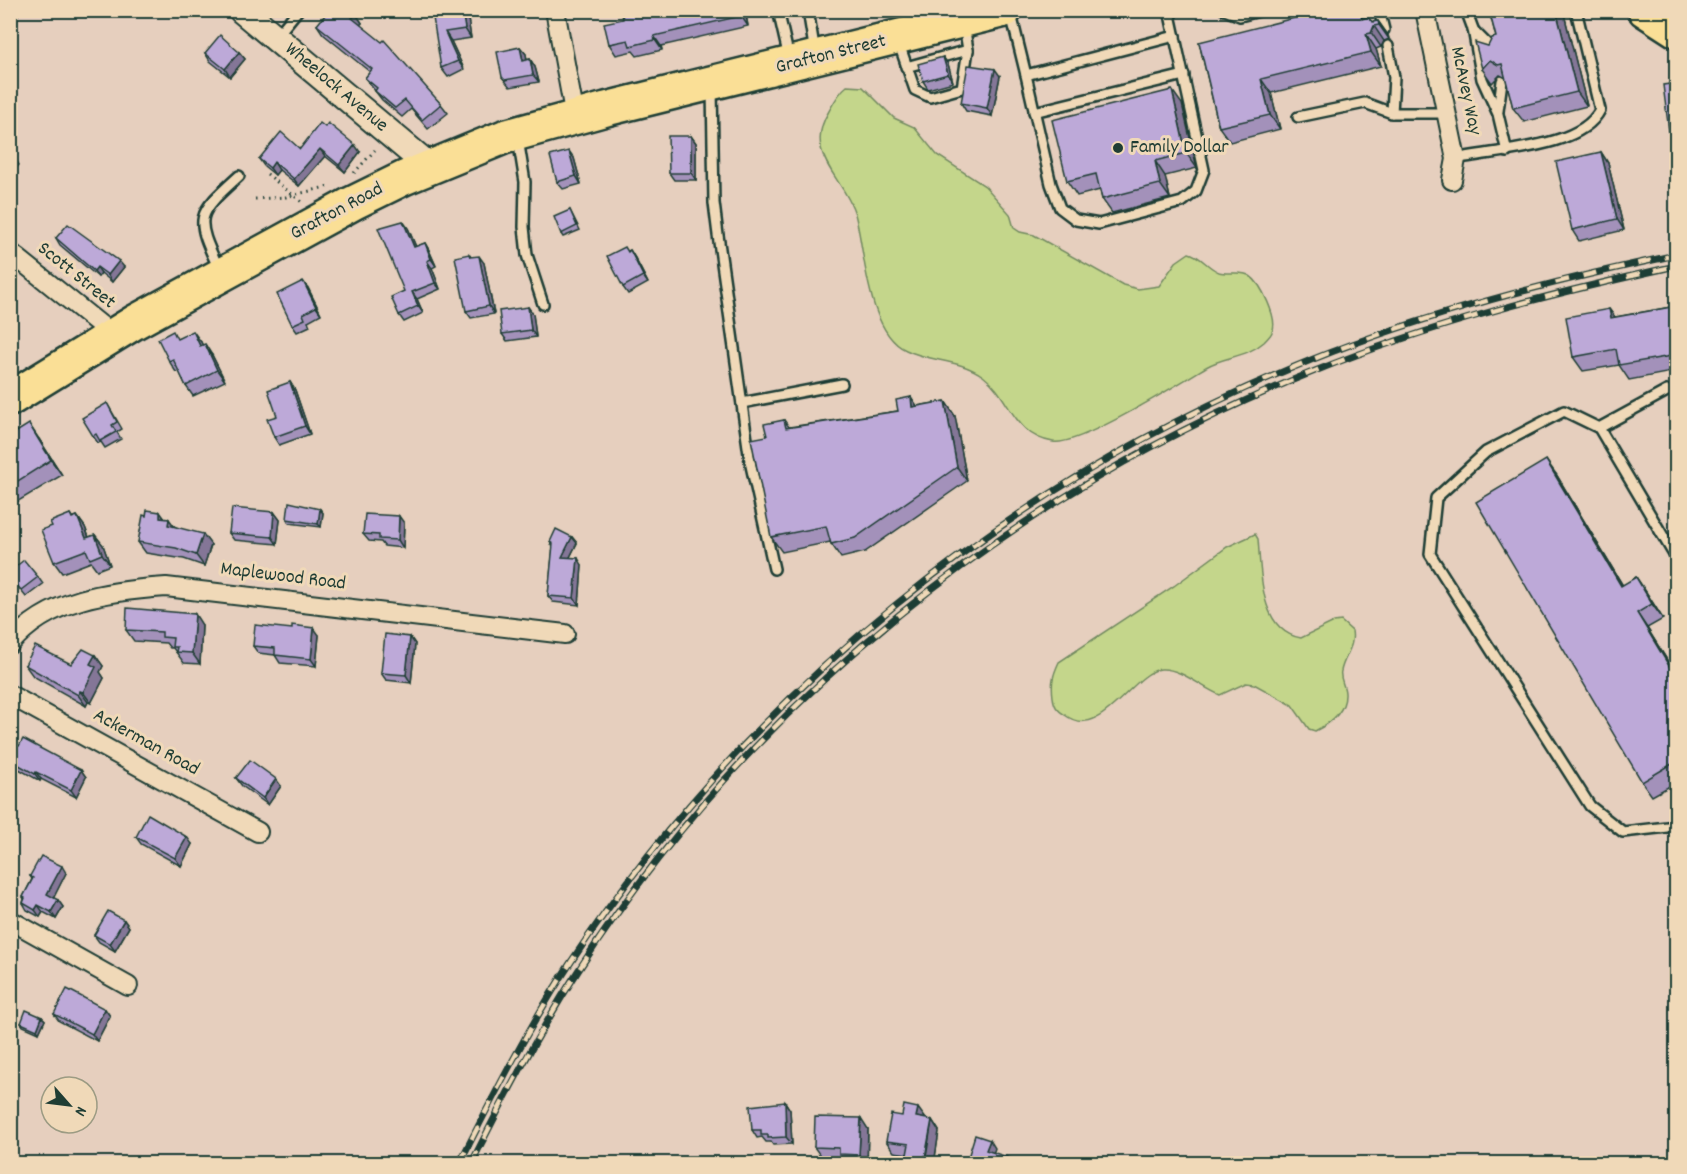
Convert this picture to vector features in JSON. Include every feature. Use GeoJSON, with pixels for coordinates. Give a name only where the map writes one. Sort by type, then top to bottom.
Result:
{"type":"FeatureCollection","features":[{"type":"Feature","properties":{"kind":"highway"},"geometry":{"type":"LineString","coordinates":[[1646,10],[1677,30]]}},
{"type":"Feature","properties":{"kind":"highway"},"geometry":{"type":"LineString","coordinates":[[1664,10],[1677,18]]}},
{"type":"Feature","properties":{"kind":"highway","name":"Grafton Street"},"geometry":{"type":"LineString","coordinates":[[702,86],[803,62],[909,41],[987,20]]}},
{"type":"Feature","properties":{"kind":"highway","name":"Grafton Road"},"geometry":{"type":"LineString","coordinates":[[10,399],[113,335],[222,274],[353,203],[430,167],[517,133],[702,86]]}},
{"type":"Feature","properties":{"kind":"street","name":"Wheelock Avenue"},"geometry":{"type":"LineString","coordinates":[[242,10],[430,167]]}},
{"type":"Feature","properties":{"kind":"street"},"geometry":{"type":"LineString","coordinates":[[555,10],[575,117]]}},
{"type":"Feature","properties":{"kind":"street","name":"McAvey Way"},"geometry":{"type":"LineString","coordinates":[[1425,10],[1456,159],[1452,180]]}},
{"type":"Feature","properties":{"kind":"street","name":"Scott Street"},"geometry":{"type":"LineString","coordinates":[[10,252],[113,335]]}},
{"type":"Feature","properties":{"kind":"street","name":"Maplewood Road"},"geometry":{"type":"LineString","coordinates":[[10,644],[20,632],[60,606],[109,592],[166,587],[565,634]]}},
{"type":"Feature","properties":{"kind":"street","name":"Ackerman Road"},"geometry":{"type":"LineString","coordinates":[[10,694],[258,832]]}},
{"type":"Feature","properties":{"kind":"street"},"geometry":{"type":"LineString","coordinates":[[10,920],[128,986]]}},
{"type":"Feature","properties":{"kind":"lane"},"geometry":{"type":"LineString","coordinates":[[275,38],[298,10]]}},
{"type":"Feature","properties":{"kind":"lane"},"geometry":{"type":"LineString","coordinates":[[778,10],[803,62]]}},
{"type":"Feature","properties":{"kind":"lane"},"geometry":{"type":"LineString","coordinates":[[803,62],[808,10]]}},
{"type":"Feature","properties":{"kind":"lane"},"geometry":{"type":"LineString","coordinates":[[987,20],[1026,75],[1051,184],[1060,208],[1076,220],[1099,224],[1182,202],[1196,190],[1204,170],[1168,10]]}},
{"type":"Feature","properties":{"kind":"lane"},"geometry":{"type":"LineString","coordinates":[[1225,10],[1240,16],[1263,10]]}},
{"type":"Feature","properties":{"kind":"lane"},"geometry":{"type":"LineString","coordinates":[[1379,10],[1384,30]]}},
{"type":"Feature","properties":{"kind":"lane"},"geometry":{"type":"LineString","coordinates":[[1466,10],[1473,29],[1482,79],[1498,114],[1507,152]]}},
{"type":"Feature","properties":{"kind":"lane"},"geometry":{"type":"LineString","coordinates":[[1456,159],[1530,149],[1588,127],[1597,117],[1600,110],[1576,10]]}},
{"type":"Feature","properties":{"kind":"lane"},"geometry":{"type":"LineString","coordinates":[[909,41],[915,90],[930,97],[962,88],[987,20]]}},
{"type":"Feature","properties":{"kind":"lane"},"geometry":{"type":"LineString","coordinates":[[1473,29],[1497,54]]}},
{"type":"Feature","properties":{"kind":"lane"},"geometry":{"type":"LineString","coordinates":[[1026,75],[1175,36]]}},
{"type":"Feature","properties":{"kind":"lane"},"geometry":{"type":"LineString","coordinates":[[1388,46],[1394,77],[1392,113]]}},
{"type":"Feature","properties":{"kind":"lane"},"geometry":{"type":"LineString","coordinates":[[1034,112],[1184,75]]}},
{"type":"Feature","properties":{"kind":"lane"},"geometry":{"type":"LineString","coordinates":[[1498,114],[1502,81]]}},
{"type":"Feature","properties":{"kind":"lane"},"geometry":{"type":"LineString","coordinates":[[702,86],[714,203],[750,461],[774,569]]}},
{"type":"Feature","properties":{"kind":"lane"},"geometry":{"type":"LineString","coordinates":[[1298,117],[1365,103],[1392,113],[1447,113]]}},
{"type":"Feature","properties":{"kind":"lane"},"geometry":{"type":"LineString","coordinates":[[517,133],[525,182],[524,227],[527,255],[543,304]]}},
{"type":"Feature","properties":{"kind":"lane"},"geometry":{"type":"LineString","coordinates":[[222,274],[201,231],[207,205],[239,176]]}},
{"type":"Feature","properties":{"kind":"lane"},"geometry":{"type":"LineString","coordinates":[[742,403],[842,384]]}},
{"type":"Feature","properties":{"kind":"lane"},"geometry":{"type":"LineString","coordinates":[[1599,428],[1667,391],[1677,390]]}},
{"type":"Feature","properties":{"kind":"lane"},"geometry":{"type":"LineString","coordinates":[[1677,558],[1599,428],[1564,411],[1486,452],[1436,498],[1430,554],[1590,806],[1623,832],[1677,826]]}},
{"type":"Feature","properties":{"kind":"path"},"geometry":{"type":"LineString","coordinates":[[348,178],[378,146]]}},
{"type":"Feature","properties":{"kind":"path"},"geometry":{"type":"LineString","coordinates":[[267,174],[309,208]]}},
{"type":"Feature","properties":{"kind":"path"},"geometry":{"type":"LineString","coordinates":[[255,199],[293,195],[339,183]]}},
{"type":"Feature","properties":{"kind":"green space"},"geometry":{"type":"Polygon","coordinates":[[[847,86],[863,87],[894,118],[914,127],[937,155],[985,186],[1010,214],[1014,228],[1020,232],[1034,235],[1123,285],[1138,289],[1159,286],[1176,262],[1189,253],[1219,272],[1247,274],[1259,286],[1268,302],[1274,326],[1271,333],[1264,342],[1250,351],[1206,367],[1130,412],[1084,435],[1066,441],[1053,442],[1039,438],[1020,424],[1000,394],[983,376],[964,366],[906,350],[893,340],[883,326],[875,309],[870,289],[855,214],[822,153],[820,140],[822,127],[829,111],[839,94],[847,86]]]}},
{"type":"Feature","properties":{"kind":"green space"},"geometry":{"type":"Polygon","coordinates":[[[1255,534],[1258,539],[1265,598],[1277,624],[1287,633],[1301,638],[1334,622],[1341,621],[1352,631],[1351,647],[1342,666],[1341,674],[1345,700],[1340,712],[1331,721],[1315,731],[1309,729],[1292,705],[1254,684],[1246,683],[1220,695],[1184,675],[1161,669],[1139,681],[1104,714],[1091,720],[1078,721],[1058,709],[1054,703],[1052,687],[1059,662],[1174,586],[1227,547],[1255,534]]]}},
{"type":"Feature","properties":{"kind":"building"},"geometry":{"type":"Polygon","coordinates":[[[329,10],[352,10],[356,14],[352,18],[382,42],[384,40],[441,104],[422,120],[405,100],[395,108],[375,91],[377,88],[365,78],[372,69],[317,25],[329,10]]]}},
{"type":"Feature","properties":{"kind":"building"},"geometry":{"type":"Polygon","coordinates":[[[463,10],[465,29],[445,32],[458,61],[441,68],[432,11],[463,10]]]}},
{"type":"Feature","properties":{"kind":"building"},"geometry":{"type":"Polygon","coordinates":[[[639,10],[740,10],[741,16],[654,36],[655,40],[630,46],[628,40],[609,44],[604,23],[623,19],[622,14],[639,10]]]}},
{"type":"Feature","properties":{"kind":"building"},"geometry":{"type":"Polygon","coordinates":[[[1326,10],[1360,10],[1362,19],[1367,17],[1373,22],[1378,21],[1379,25],[1374,26],[1371,33],[1366,34],[1371,52],[1261,79],[1270,115],[1219,127],[1199,42],[1326,10]]]}},
{"type":"Feature","properties":{"kind":"building"},"geometry":{"type":"Polygon","coordinates":[[[1489,10],[1556,10],[1577,92],[1513,108],[1502,64],[1498,65],[1490,60],[1482,69],[1475,42],[1488,46],[1492,38],[1496,37],[1489,10]]]}},
{"type":"Feature","properties":{"kind":"building"},"geometry":{"type":"Polygon","coordinates":[[[220,35],[239,52],[225,69],[205,53],[220,35]]]}},
{"type":"Feature","properties":{"kind":"building"},"geometry":{"type":"Polygon","coordinates":[[[520,47],[523,61],[530,59],[533,75],[505,80],[502,77],[497,52],[520,47]]]}},
{"type":"Feature","properties":{"kind":"building"},"geometry":{"type":"Polygon","coordinates":[[[943,57],[948,74],[923,81],[918,64],[943,57]]]}},
{"type":"Feature","properties":{"kind":"building"},"geometry":{"type":"Polygon","coordinates":[[[968,65],[995,69],[987,108],[961,103],[968,65]]]}},
{"type":"Feature","properties":{"kind":"building"},"geometry":{"type":"Polygon","coordinates":[[[1677,83],[1677,193],[1663,85],[1677,83]]]}},
{"type":"Feature","properties":{"kind":"building"},"geometry":{"type":"Polygon","coordinates":[[[1172,90],[1186,153],[1155,161],[1160,184],[1102,199],[1096,174],[1067,181],[1052,120],[1172,90]]]}},
{"type":"Feature","properties":{"kind":"building"},"geometry":{"type":"Polygon","coordinates":[[[320,123],[325,127],[328,123],[355,145],[339,165],[320,149],[294,179],[274,162],[270,168],[259,159],[281,132],[300,149],[320,123]]]}},
{"type":"Feature","properties":{"kind":"building"},"geometry":{"type":"Polygon","coordinates":[[[668,136],[691,136],[691,173],[669,173],[668,136]]]}},
{"type":"Feature","properties":{"kind":"building"},"geometry":{"type":"Polygon","coordinates":[[[569,151],[576,176],[557,182],[550,156],[569,151]]]}},
{"type":"Feature","properties":{"kind":"building"},"geometry":{"type":"Polygon","coordinates":[[[1601,152],[1617,219],[1572,230],[1556,162],[1601,152]]]}},
{"type":"Feature","properties":{"kind":"building"},"geometry":{"type":"Polygon","coordinates":[[[570,210],[577,226],[561,234],[554,217],[570,210]]]}},
{"type":"Feature","properties":{"kind":"building"},"geometry":{"type":"Polygon","coordinates":[[[403,221],[414,247],[425,243],[431,259],[427,261],[435,283],[412,292],[418,306],[399,315],[391,297],[404,291],[378,228],[403,221]]]}},
{"type":"Feature","properties":{"kind":"building"},"geometry":{"type":"Polygon","coordinates":[[[68,224],[119,261],[108,275],[97,267],[94,271],[56,238],[68,224]]]}},
{"type":"Feature","properties":{"kind":"building"},"geometry":{"type":"Polygon","coordinates":[[[625,247],[628,252],[630,250],[643,276],[623,287],[607,256],[625,247]]]}},
{"type":"Feature","properties":{"kind":"building"},"geometry":{"type":"Polygon","coordinates":[[[469,254],[470,257],[479,256],[489,306],[466,311],[455,257],[469,254]]]}},
{"type":"Feature","properties":{"kind":"building"},"geometry":{"type":"Polygon","coordinates":[[[303,281],[316,307],[303,314],[305,319],[292,325],[277,294],[303,281]]]}},
{"type":"Feature","properties":{"kind":"building"},"geometry":{"type":"Polygon","coordinates":[[[1677,306],[1677,355],[1619,365],[1616,349],[1573,357],[1566,317],[1609,309],[1611,318],[1677,306]]]}},
{"type":"Feature","properties":{"kind":"building"},"geometry":{"type":"Polygon","coordinates":[[[528,307],[531,330],[502,334],[499,311],[528,307]]]}},
{"type":"Feature","properties":{"kind":"building"},"geometry":{"type":"Polygon","coordinates":[[[173,331],[177,339],[193,331],[200,346],[205,344],[217,370],[186,386],[173,359],[169,361],[158,339],[173,331]]]}},
{"type":"Feature","properties":{"kind":"building"},"geometry":{"type":"Polygon","coordinates":[[[290,382],[305,426],[274,437],[267,419],[277,416],[268,390],[290,382]]]}},
{"type":"Feature","properties":{"kind":"building"},"geometry":{"type":"Polygon","coordinates":[[[911,397],[912,407],[945,401],[957,467],[855,538],[831,544],[826,526],[771,537],[751,439],[767,436],[764,424],[784,420],[786,428],[898,411],[896,400],[911,397]]]}},
{"type":"Feature","properties":{"kind":"building"},"geometry":{"type":"Polygon","coordinates":[[[107,403],[117,422],[112,425],[116,432],[100,441],[96,434],[93,436],[82,418],[107,403]]]}},
{"type":"Feature","properties":{"kind":"building"},"geometry":{"type":"Polygon","coordinates":[[[29,424],[51,460],[10,486],[10,436],[29,424]]]}},
{"type":"Feature","properties":{"kind":"building"},"geometry":{"type":"Polygon","coordinates":[[[1546,460],[1621,586],[1636,577],[1652,604],[1637,613],[1677,679],[1677,761],[1642,782],[1476,502],[1546,460]]]}},
{"type":"Feature","properties":{"kind":"building"},"geometry":{"type":"Polygon","coordinates":[[[289,502],[320,509],[318,524],[287,519],[289,502]]]}},
{"type":"Feature","properties":{"kind":"building"},"geometry":{"type":"Polygon","coordinates":[[[232,508],[274,512],[272,537],[229,533],[232,508]]]}},
{"type":"Feature","properties":{"kind":"building"},"geometry":{"type":"Polygon","coordinates":[[[147,510],[160,512],[160,518],[169,519],[168,525],[203,534],[196,555],[176,548],[138,542],[143,515],[146,516],[147,510]]]}},
{"type":"Feature","properties":{"kind":"building"},"geometry":{"type":"Polygon","coordinates":[[[70,514],[72,518],[77,516],[86,538],[95,535],[102,554],[90,559],[86,550],[54,562],[41,530],[52,526],[50,522],[70,514]]]}},
{"type":"Feature","properties":{"kind":"building"},"geometry":{"type":"Polygon","coordinates":[[[365,514],[399,516],[398,540],[379,539],[379,535],[363,534],[365,514]]]}},
{"type":"Feature","properties":{"kind":"building"},"geometry":{"type":"Polygon","coordinates":[[[556,529],[572,537],[562,557],[578,558],[574,598],[548,596],[553,544],[550,542],[556,529]]]}},
{"type":"Feature","properties":{"kind":"building"},"geometry":{"type":"Polygon","coordinates":[[[24,560],[38,577],[21,590],[10,577],[10,571],[24,560]]]}},
{"type":"Feature","properties":{"kind":"building"},"geometry":{"type":"Polygon","coordinates":[[[127,608],[195,614],[192,653],[176,652],[177,647],[172,647],[173,638],[162,637],[162,632],[126,630],[127,608]]]}},
{"type":"Feature","properties":{"kind":"building"},"geometry":{"type":"Polygon","coordinates":[[[255,625],[292,629],[292,625],[314,628],[311,659],[275,655],[275,648],[253,646],[255,625]]]}},
{"type":"Feature","properties":{"kind":"building"},"geometry":{"type":"Polygon","coordinates":[[[385,634],[410,637],[406,675],[381,673],[385,634]]]}},
{"type":"Feature","properties":{"kind":"building"},"geometry":{"type":"Polygon","coordinates":[[[35,646],[71,664],[83,649],[95,655],[90,664],[96,667],[83,692],[80,691],[78,695],[25,665],[35,646]]]}},
{"type":"Feature","properties":{"kind":"building"},"geometry":{"type":"Polygon","coordinates":[[[23,739],[81,770],[71,790],[10,760],[10,740],[19,746],[23,739]]]}},
{"type":"Feature","properties":{"kind":"building"},"geometry":{"type":"Polygon","coordinates":[[[250,760],[276,779],[263,798],[236,778],[250,760]]]}},
{"type":"Feature","properties":{"kind":"building"},"geometry":{"type":"Polygon","coordinates":[[[148,814],[187,837],[175,858],[136,837],[148,814]]]}},
{"type":"Feature","properties":{"kind":"building"},"geometry":{"type":"Polygon","coordinates":[[[41,856],[62,866],[47,894],[58,900],[51,912],[38,905],[35,910],[23,903],[25,898],[23,897],[33,878],[30,876],[41,856]]]}},
{"type":"Feature","properties":{"kind":"building"},"geometry":{"type":"Polygon","coordinates":[[[108,911],[124,920],[110,944],[94,935],[108,911]]]}},
{"type":"Feature","properties":{"kind":"building"},"geometry":{"type":"Polygon","coordinates":[[[67,989],[105,1009],[92,1034],[54,1014],[67,989]]]}},
{"type":"Feature","properties":{"kind":"building"},"geometry":{"type":"Polygon","coordinates":[[[26,1010],[42,1017],[37,1030],[21,1023],[26,1010]]]}},
{"type":"Feature","properties":{"kind":"building"},"geometry":{"type":"Polygon","coordinates":[[[785,1102],[786,1137],[768,1138],[768,1135],[761,1135],[761,1130],[752,1130],[750,1106],[785,1102]]]}},
{"type":"Feature","properties":{"kind":"building"},"geometry":{"type":"Polygon","coordinates":[[[904,1105],[918,1108],[916,1117],[932,1120],[924,1163],[906,1160],[909,1144],[886,1141],[891,1114],[902,1116],[904,1105]]]}},
{"type":"Feature","properties":{"kind":"building"},"geometry":{"type":"Polygon","coordinates":[[[815,1117],[861,1118],[859,1155],[839,1154],[839,1148],[814,1147],[815,1117]]]}},
{"type":"Feature","properties":{"kind":"building"},"geometry":{"type":"Polygon","coordinates":[[[975,1135],[990,1140],[986,1150],[1019,1161],[1019,1164],[966,1164],[975,1135]]]}},
{"type":"Feature","properties":{"kind":"railway"},"geometry":{"type":"LineString","coordinates":[[459,1164],[526,1036],[556,986],[642,863],[720,771],[805,685],[895,605],[992,533],[1093,467],[1200,410],[1311,360],[1445,313],[1584,276],[1676,255]]}},
{"type":"Feature","properties":{"kind":"railway"},"geometry":{"type":"LineString","coordinates":[[471,1164],[549,1018],[578,971],[648,872],[725,780],[809,693],[900,614],[997,542],[1098,477],[1205,420],[1315,371],[1448,324],[1584,287],[1676,266]]}},
{"type":"Feature","properties":{"kind":"place","name":"Family Dollar"},"geometry":{"type":"Point","coordinates":[1118,148]}}]}
